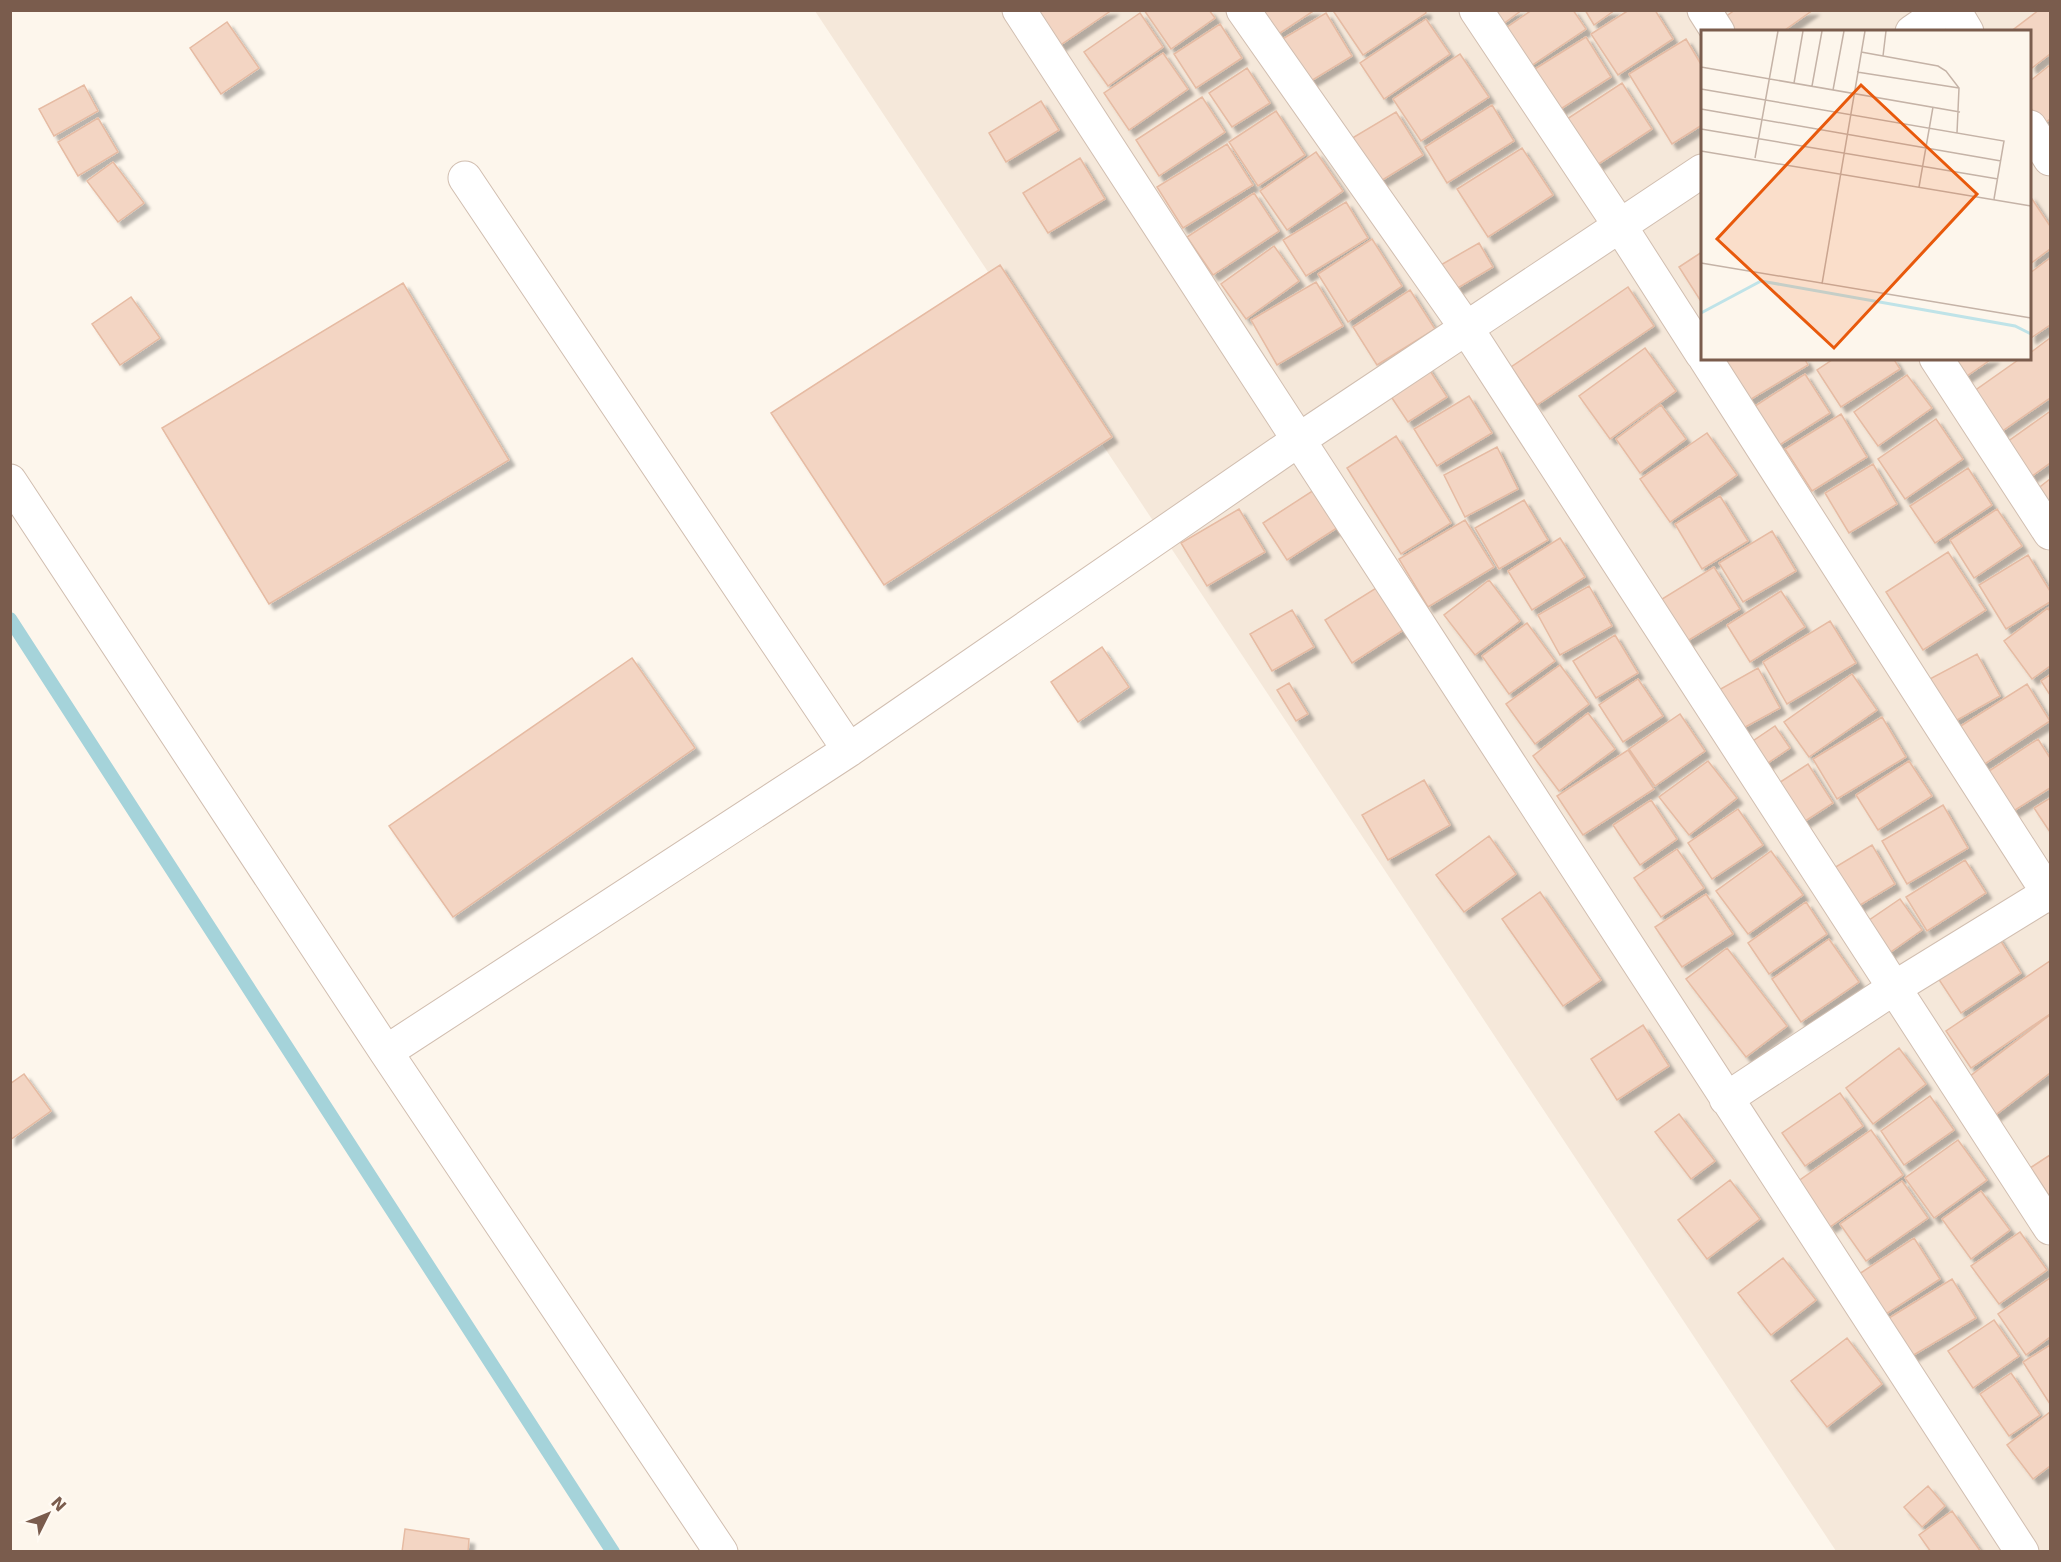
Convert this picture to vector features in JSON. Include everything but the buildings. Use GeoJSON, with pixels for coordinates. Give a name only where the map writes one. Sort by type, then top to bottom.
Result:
{"type":"FeatureCollection","features":[{"type":"Feature","properties":{"kind":"street"},"geometry":{"type":"LineString","coordinates":[[1019,10],[2022,1551]]}},
{"type":"Feature","properties":{"kind":"street"},"geometry":{"type":"LineString","coordinates":[[1243,10],[1467,329],[2050,1228]]}},
{"type":"Feature","properties":{"kind":"street"},"geometry":{"type":"LineString","coordinates":[[1476,10],[1701,352]]}},
{"type":"Feature","properties":{"kind":"street"},"geometry":{"type":"LineString","coordinates":[[1704,10],[1717,30]]}},
{"type":"Feature","properties":{"kind":"street"},"geometry":{"type":"LineString","coordinates":[[1915,30],[1944,10]]}},
{"type":"Feature","properties":{"kind":"street"},"geometry":{"type":"LineString","coordinates":[[1954,10],[1966,30]]}},
{"type":"Feature","properties":{"kind":"street"},"geometry":{"type":"LineString","coordinates":[[2031,129],[2050,159]]}},
{"type":"Feature","properties":{"kind":"street"},"geometry":{"type":"LineString","coordinates":[[386,1052],[849,750],[1300,439],[1701,172]]}},
{"type":"Feature","properties":{"kind":"street"},"geometry":{"type":"LineString","coordinates":[[465,178],[849,750]]}},
{"type":"Feature","properties":{"kind":"street"},"geometry":{"type":"LineString","coordinates":[[1706,360],[2050,893],[1894,988],[1726,1099]]}},
{"type":"Feature","properties":{"kind":"street"},"geometry":{"type":"LineString","coordinates":[[1937,360],[2050,533]]}},
{"type":"Feature","properties":{"kind":"street"},"geometry":{"type":"LineString","coordinates":[[10,481],[386,1052],[721,1551]]}},
{"type":"Feature","properties":{"kind":"shaded area"},"geometry":{"type":"Polygon","coordinates":[[[815,11],[2050,11],[2050,1551],[1836,1551],[815,11]]]}},
{"type":"Feature","properties":{"kind":"waterway"},"geometry":{"type":"LineString","coordinates":[[10,619],[613,1552]]}}]}
